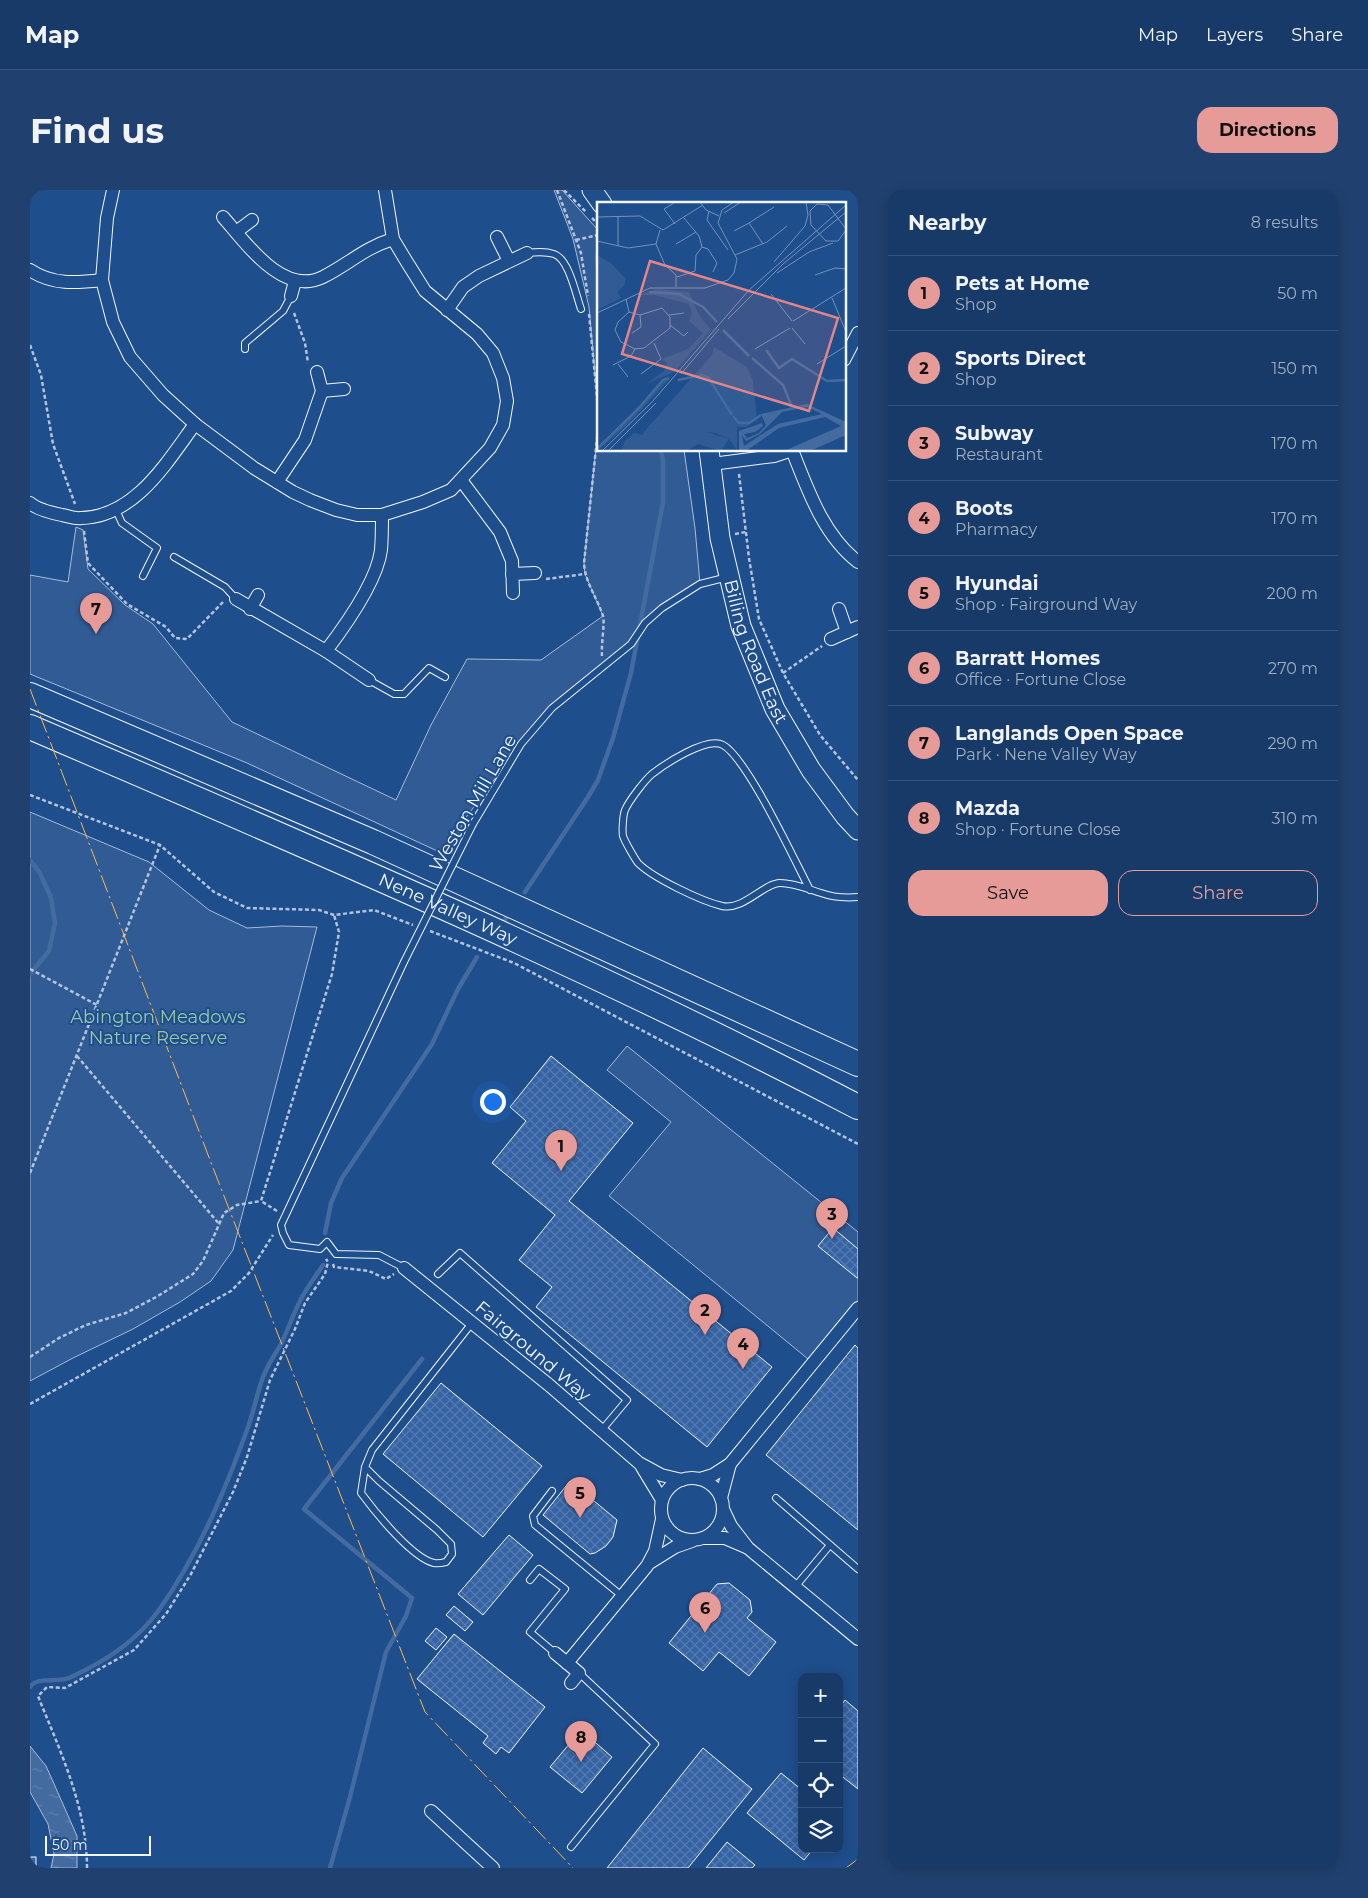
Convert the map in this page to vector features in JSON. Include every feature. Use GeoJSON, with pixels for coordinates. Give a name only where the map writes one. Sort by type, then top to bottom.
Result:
{"type":"FeatureCollection","features":[{"type":"Feature","properties":{"kind":"highway","name":"Nene Valley Way"},"geometry":{"type":"LineString","coordinates":[[30,695],[373,842],[858,1064]]}},
{"type":"Feature","properties":{"kind":"highway","name":"Nene Valley Way"},"geometry":{"type":"LineString","coordinates":[[30,727],[508,935],[761,1056],[858,1107]]}},
{"type":"Feature","properties":{"kind":"highway"},"geometry":{"type":"LineString","coordinates":[[761,1056],[858,1118]]}},
{"type":"Feature","properties":{"kind":"street"},"geometry":{"type":"LineString","coordinates":[[113,190],[107,218],[102,280],[113,322],[130,357],[163,395],[195,424],[254,468],[293,492],[336,510],[357,515],[382,515],[423,502],[450,490],[490,448],[503,425],[507,401],[503,378],[494,353],[477,334],[425,291],[394,239],[385,190]]}},
{"type":"Feature","properties":{"kind":"street"},"geometry":{"type":"LineString","coordinates":[[592,190],[601,202]]}},
{"type":"Feature","properties":{"kind":"street"},"geometry":{"type":"LineString","coordinates":[[223,217],[263,261],[282,276],[295,282],[321,278],[376,245],[394,239]]}},
{"type":"Feature","properties":{"kind":"street"},"geometry":{"type":"LineString","coordinates":[[236,232],[252,220]]}},
{"type":"Feature","properties":{"kind":"street"},"geometry":{"type":"LineString","coordinates":[[497,237],[509,261]]}},
{"type":"Feature","properties":{"kind":"street"},"geometry":{"type":"LineString","coordinates":[[447,310],[463,286],[479,276],[527,253]]}},
{"type":"Feature","properties":{"kind":"street"},"geometry":{"type":"LineString","coordinates":[[30,270],[53,281],[102,280]]}},
{"type":"Feature","properties":{"kind":"street"},"geometry":{"type":"LineString","coordinates":[[290,296],[295,282]]}},
{"type":"Feature","properties":{"kind":"street"},"geometry":{"type":"LineString","coordinates":[[846,354],[853,334]]}},
{"type":"Feature","properties":{"kind":"street"},"geometry":{"type":"LineString","coordinates":[[277,482],[305,440],[322,391],[317,372]]}},
{"type":"Feature","properties":{"kind":"street"},"geometry":{"type":"LineString","coordinates":[[322,391],[344,389]]}},
{"type":"Feature","properties":{"kind":"street"},"geometry":{"type":"LineString","coordinates":[[30,503],[55,513],[80,518],[116,510],[156,477],[195,424]]}},
{"type":"Feature","properties":{"kind":"street"},"geometry":{"type":"LineString","coordinates":[[710,457],[738,460],[774,456],[789,451]]}},
{"type":"Feature","properties":{"kind":"street"},"geometry":{"type":"LineString","coordinates":[[792,451],[828,531],[846,553],[858,562]]}},
{"type":"Feature","properties":{"kind":"street","name":"Billing Road East"},"geometry":{"type":"LineString","coordinates":[[710,457],[718,528],[742,626],[775,708],[811,770],[845,816],[858,830]]}},
{"type":"Feature","properties":{"kind":"street"},"geometry":{"type":"LineString","coordinates":[[461,480],[500,532],[512,561],[513,592]]}},
{"type":"Feature","properties":{"kind":"street"},"geometry":{"type":"LineString","coordinates":[[326,651],[347,623],[375,572],[381,550],[382,515]]}},
{"type":"Feature","properties":{"kind":"street"},"geometry":{"type":"LineString","coordinates":[[512,574],[535,573]]}},
{"type":"Feature","properties":{"kind":"street"},"geometry":{"type":"LineString","coordinates":[[250,609],[258,595]]}},
{"type":"Feature","properties":{"kind":"street"},"geometry":{"type":"LineString","coordinates":[[236,600],[326,651],[369,680]]}},
{"type":"Feature","properties":{"kind":"street"},"geometry":{"type":"LineString","coordinates":[[831,639],[853,629],[838,609]]}},
{"type":"Feature","properties":{"kind":"street","name":"Fairground Way"},"geometry":{"type":"LineString","coordinates":[[404,1268],[639,1463]]}},
{"type":"Feature","properties":{"kind":"street"},"geometry":{"type":"LineString","coordinates":[[639,1463],[661,1475],[682,1480],[700,1479],[713,1475],[730,1464],[858,1308]]}},
{"type":"Feature","properties":{"kind":"street"},"geometry":{"type":"LineString","coordinates":[[639,1463],[662,1500],[662,1518],[655,1551],[647,1566]]}},
{"type":"Feature","properties":{"kind":"street"},"geometry":{"type":"LineString","coordinates":[[567,1663],[647,1566],[660,1555],[713,1532],[720,1524],[730,1464]]}},
{"type":"Feature","properties":{"kind":"street"},"geometry":{"type":"LineString","coordinates":[[700,1479],[716,1489],[731,1526],[748,1548],[858,1639]]}},
{"type":"Feature","properties":{"kind":"street"},"geometry":{"type":"LineString","coordinates":[[662,1500],[672,1485],[682,1480]]}},
{"type":"Feature","properties":{"kind":"street"},"geometry":{"type":"LineString","coordinates":[[662,1518],[668,1528],[675,1535],[683,1539],[725,1538],[748,1548]]}},
{"type":"Feature","properties":{"kind":"street"},"geometry":{"type":"LineString","coordinates":[[555,1654],[567,1663],[575,1678]]}},
{"type":"Feature","properties":{"kind":"street"},"geometry":{"type":"LineString","coordinates":[[431,1812],[494,1868]]}},
{"type":"Feature","properties":{"kind":"lane"},"geometry":{"type":"LineString","coordinates":[[527,253],[544,252],[557,254],[567,266],[581,309]]}},
{"type":"Feature","properties":{"kind":"lane"},"geometry":{"type":"LineString","coordinates":[[245,349],[245,344],[283,311],[290,296]]}},
{"type":"Feature","properties":{"kind":"lane"},"geometry":{"type":"LineString","coordinates":[[116,510],[122,522],[157,548],[143,576]]}},
{"type":"Feature","properties":{"kind":"lane"},"geometry":{"type":"LineString","coordinates":[[174,557],[225,587],[236,600]]}},
{"type":"Feature","properties":{"kind":"lane","name":"Weston Mill Lane"},"geometry":{"type":"LineString","coordinates":[[281,1225],[404,962],[473,824],[521,744],[552,708],[631,644],[645,623],[662,608],[700,584],[729,576]]}},
{"type":"Feature","properties":{"kind":"lane"},"geometry":{"type":"LineString","coordinates":[[369,680],[394,694],[404,694],[429,668],[445,677]]}},
{"type":"Feature","properties":{"kind":"lane"},"geometry":{"type":"LineString","coordinates":[[810,890],[741,763],[723,745],[711,742],[698,746],[651,774],[624,812],[623,836],[638,862],[663,880],[686,892],[723,906],[738,905],[779,882],[823,894],[858,897]]}},
{"type":"Feature","properties":{"kind":"lane"},"geometry":{"type":"LineString","coordinates":[[281,1225],[289,1245],[320,1249],[327,1242],[336,1254],[379,1255],[404,1268]]}},
{"type":"Feature","properties":{"kind":"lane"},"geometry":{"type":"LineString","coordinates":[[438,1274],[460,1253],[627,1400],[601,1431]]}},
{"type":"Feature","properties":{"kind":"lane"},"geometry":{"type":"LineString","coordinates":[[366,1467],[379,1481],[451,1544],[452,1554],[446,1562],[435,1564],[423,1558],[378,1516],[361,1493],[366,1467],[372,1450],[472,1323]]}},
{"type":"Feature","properties":{"kind":"lane"},"geometry":{"type":"LineString","coordinates":[[552,1491],[533,1516],[535,1525],[622,1596]]}},
{"type":"Feature","properties":{"kind":"lane"},"geometry":{"type":"LineString","coordinates":[[776,1498],[858,1569]]}},
{"type":"Feature","properties":{"kind":"lane"},"geometry":{"type":"LineString","coordinates":[[795,1587],[830,1545]]}},
{"type":"Feature","properties":{"kind":"lane"},"geometry":{"type":"LineString","coordinates":[[530,1580],[539,1569],[564,1589],[530,1632],[555,1654]]}},
{"type":"Feature","properties":{"kind":"lane"},"geometry":{"type":"LineString","coordinates":[[571,1847],[654,1744],[575,1678]]}},
{"type":"Feature","properties":{"kind":"path"},"geometry":{"type":"LineString","coordinates":[[557,190],[581,253],[588,299]]}},
{"type":"Feature","properties":{"kind":"path"},"geometry":{"type":"LineString","coordinates":[[564,190],[597,223]]}},
{"type":"Feature","properties":{"kind":"path"},"geometry":{"type":"LineString","coordinates":[[576,240],[597,235]]}},
{"type":"Feature","properties":{"kind":"path"},"geometry":{"type":"LineString","coordinates":[[290,296],[295,302],[294,312],[305,343],[309,366],[317,372]]}},
{"type":"Feature","properties":{"kind":"path"},"geometry":{"type":"LineString","coordinates":[[589,307],[597,396]]}},
{"type":"Feature","properties":{"kind":"path"},"geometry":{"type":"LineString","coordinates":[[597,440],[585,574],[604,618],[601,644],[603,667]]}},
{"type":"Feature","properties":{"kind":"path"},"geometry":{"type":"LineString","coordinates":[[738,460],[749,558],[759,619],[783,673],[820,735],[858,780]]}},
{"type":"Feature","properties":{"kind":"path"},"geometry":{"type":"LineString","coordinates":[[535,573],[538,580],[585,574]]}},
{"type":"Feature","properties":{"kind":"path"},"geometry":{"type":"LineString","coordinates":[[783,673],[831,639]]}},
{"type":"Feature","properties":{"kind":"path"},"geometry":{"type":"LineString","coordinates":[[30,794],[160,845],[214,892],[247,908],[319,910],[334,915],[374,910],[421,928]]}},
{"type":"Feature","properties":{"kind":"path"},"geometry":{"type":"LineString","coordinates":[[30,1173],[160,845]]}},
{"type":"Feature","properties":{"kind":"path"},"geometry":{"type":"LineString","coordinates":[[261,1200],[332,974],[338,932],[334,915]]}},
{"type":"Feature","properties":{"kind":"path"},"geometry":{"type":"LineString","coordinates":[[430,931],[514,963],[858,1144]]}},
{"type":"Feature","properties":{"kind":"path"},"geometry":{"type":"LineString","coordinates":[[30,969],[97,1005]]}},
{"type":"Feature","properties":{"kind":"path"},"geometry":{"type":"LineString","coordinates":[[76,1056],[220,1225]]}},
{"type":"Feature","properties":{"kind":"path"},"geometry":{"type":"LineString","coordinates":[[30,1357],[59,1338],[86,1325],[126,1313],[193,1274],[203,1262],[224,1213],[237,1205],[261,1200],[284,1216]]}},
{"type":"Feature","properties":{"kind":"path"},"geometry":{"type":"LineString","coordinates":[[30,1404],[231,1291],[249,1273],[281,1225]]}},
{"type":"Feature","properties":{"kind":"path"},"geometry":{"type":"LineString","coordinates":[[327,1242],[334,1267],[369,1271],[386,1279],[404,1268]]}},
{"type":"Feature","properties":{"kind":"path"},"geometry":{"type":"LineString","coordinates":[[87,1868],[87,1846],[74,1786],[38,1696],[47,1687],[65,1688],[134,1650],[166,1614],[190,1574],[233,1492],[247,1457],[270,1380],[295,1329],[305,1303],[325,1274],[328,1262],[320,1249]]}},
{"type":"Feature","properties":{"kind":"shaded area"},"geometry":{"type":"Polygon","coordinates":[[[554,190],[562,190],[597,229],[597,396],[589,307],[573,239],[554,190]]]}},
{"type":"Feature","properties":{"kind":"shaded area"},"geometry":{"type":"Polygon","coordinates":[[[597,439],[597,451],[684,451],[695,528],[700,584],[662,608],[631,644],[552,708],[521,744],[467,816],[446,855],[247,763],[30,674],[30,575],[68,582],[76,527],[83,530],[88,569],[125,605],[153,624],[232,722],[396,800],[431,725],[467,659],[541,660],[603,616],[585,574],[584,563],[597,439]]]}},
{"type":"Feature","properties":{"kind":"shaded area","name":"Abington Meadows Nature Reserve"},"geometry":{"type":"Polygon","coordinates":[[[30,812],[149,862],[209,910],[247,928],[317,927],[233,1250],[211,1281],[180,1302],[133,1329],[30,1381],[30,812]]]}},
{"type":"Feature","properties":{"kind":"shaded area"},"geometry":{"type":"Polygon","coordinates":[[[627,1046],[858,1232],[858,1318],[813,1363],[609,1196],[671,1122],[607,1070],[627,1046]]]}},
{"type":"Feature","properties":{"kind":"water"},"geometry":{"type":"Polygon","coordinates":[[[30,1746],[46,1766],[77,1836],[77,1868],[51,1868],[54,1854],[48,1824],[30,1792],[30,1746]]]}},
{"type":"Feature","properties":{"kind":"building"},"geometry":{"type":"Polygon","coordinates":[[[551,1056],[633,1123],[569,1201],[772,1367],[707,1447],[536,1307],[552,1287],[519,1260],[555,1215],[492,1163],[526,1121],[510,1107],[551,1056]]]}},
{"type":"Feature","properties":{"kind":"building"},"geometry":{"type":"Polygon","coordinates":[[[833,1228],[858,1249],[857,1278],[818,1246],[833,1228]]]}},
{"type":"Feature","properties":{"kind":"building"},"geometry":{"type":"Polygon","coordinates":[[[855,1345],[858,1348],[858,1530],[766,1455],[855,1345]]]}},
{"type":"Feature","properties":{"kind":"building"},"geometry":{"type":"Polygon","coordinates":[[[441,1383],[542,1466],[483,1537],[383,1454],[441,1383]]]}},
{"type":"Feature","properties":{"kind":"building"},"geometry":{"type":"Polygon","coordinates":[[[570,1481],[617,1520],[613,1537],[606,1546],[595,1553],[590,1554],[543,1515],[570,1481]]]}},
{"type":"Feature","properties":{"kind":"building"},"geometry":{"type":"Polygon","coordinates":[[[509,1535],[533,1555],[483,1615],[458,1594],[509,1535]]]}},
{"type":"Feature","properties":{"kind":"building"},"geometry":{"type":"Polygon","coordinates":[[[729,1583],[750,1600],[752,1612],[747,1618],[776,1642],[749,1676],[719,1652],[703,1671],[669,1643],[717,1584],[729,1583]]]}},
{"type":"Feature","properties":{"kind":"building"},"geometry":{"type":"Polygon","coordinates":[[[454,1606],[473,1622],[465,1631],[446,1615],[454,1606]]]}},
{"type":"Feature","properties":{"kind":"building"},"geometry":{"type":"Polygon","coordinates":[[[436,1628],[447,1637],[436,1650],[425,1641],[436,1628]]]}},
{"type":"Feature","properties":{"kind":"building"},"geometry":{"type":"Polygon","coordinates":[[[454,1634],[545,1707],[509,1753],[501,1747],[496,1754],[483,1743],[488,1736],[417,1679],[454,1634]]]}},
{"type":"Feature","properties":{"kind":"building"},"geometry":{"type":"Polygon","coordinates":[[[845,1700],[858,1711],[858,1789],[843,1777],[843,1703],[845,1700]]]}},
{"type":"Feature","properties":{"kind":"building"},"geometry":{"type":"Polygon","coordinates":[[[581,1730],[612,1757],[582,1793],[550,1767],[581,1730]]]}},
{"type":"Feature","properties":{"kind":"building"},"geometry":{"type":"Polygon","coordinates":[[[703,1748],[752,1789],[688,1868],[607,1868],[703,1748]]]}},
{"type":"Feature","properties":{"kind":"building"},"geometry":{"type":"Polygon","coordinates":[[[781,1773],[798,1787],[798,1853],[810,1853],[804,1860],[747,1813],[781,1773]]]}},
{"type":"Feature","properties":{"kind":"building"},"geometry":{"type":"Polygon","coordinates":[[[727,1842],[755,1865],[752,1868],[706,1868],[727,1842]]]}},
{"type":"Feature","properties":{"kind":"building"},"geometry":{"type":"Polygon","coordinates":[[[30,1857],[36,1857],[36,1866],[30,1866],[30,1857]]]}},
{"type":"Feature","properties":{"kind":"waterway"},"geometry":{"type":"LineString","coordinates":[[525,892],[598,780],[613,738],[631,673],[663,502],[661,451]]}},
{"type":"Feature","properties":{"kind":"waterway"},"geometry":{"type":"LineString","coordinates":[[30,860],[40,873],[51,898],[55,923],[49,951],[30,974]]}},
{"type":"Feature","properties":{"kind":"waterway"},"geometry":{"type":"LineString","coordinates":[[503,922],[508,915]]}},
{"type":"Feature","properties":{"kind":"waterway"},"geometry":{"type":"LineString","coordinates":[[325,1233],[331,1203],[342,1178],[432,1044],[458,989],[477,957]]}},
{"type":"Feature","properties":{"kind":"waterway"},"geometry":{"type":"LineString","coordinates":[[30,1687],[37,1682],[69,1678],[107,1658],[140,1632],[159,1610],[186,1568],[209,1523],[247,1430],[265,1372],[282,1342],[296,1308],[323,1265]]}},
{"type":"Feature","properties":{"kind":"waterway"},"geometry":{"type":"LineString","coordinates":[[330,1868],[350,1797],[386,1652],[406,1616],[412,1598],[304,1509],[422,1359]]}},
{"type":"Feature","properties":{"kind":"power"},"geometry":{"type":"LineString","coordinates":[[30,689],[210,1160],[425,1712],[573,1868]]}},
{"type":"Feature","properties":{"kind":"power"},"geometry":{"type":"LineString","coordinates":[[846,1868],[858,1859]]}},
{"type":"Feature","properties":{"kind":"place","name":"Langlands Open Space"},"geometry":{"type":"Point","coordinates":[96,634]}},
{"type":"Feature","properties":{"kind":"place","name":"Pets at Home"},"geometry":{"type":"Point","coordinates":[561,1171]}},
{"type":"Feature","properties":{"kind":"place","name":"Subway"},"geometry":{"type":"Point","coordinates":[832,1239]}},
{"type":"Feature","properties":{"kind":"place","name":"Sports Direct"},"geometry":{"type":"Point","coordinates":[705,1335]}},
{"type":"Feature","properties":{"kind":"place","name":"Boots"},"geometry":{"type":"Point","coordinates":[743,1369]}},
{"type":"Feature","properties":{"kind":"place","name":"Hyundai"},"geometry":{"type":"Point","coordinates":[580,1518]}},
{"type":"Feature","properties":{"kind":"place","name":"Barratt Homes"},"geometry":{"type":"Point","coordinates":[705,1633]}},
{"type":"Feature","properties":{"kind":"place","name":"Mazda"},"geometry":{"type":"Point","coordinates":[581,1762]}}]}
